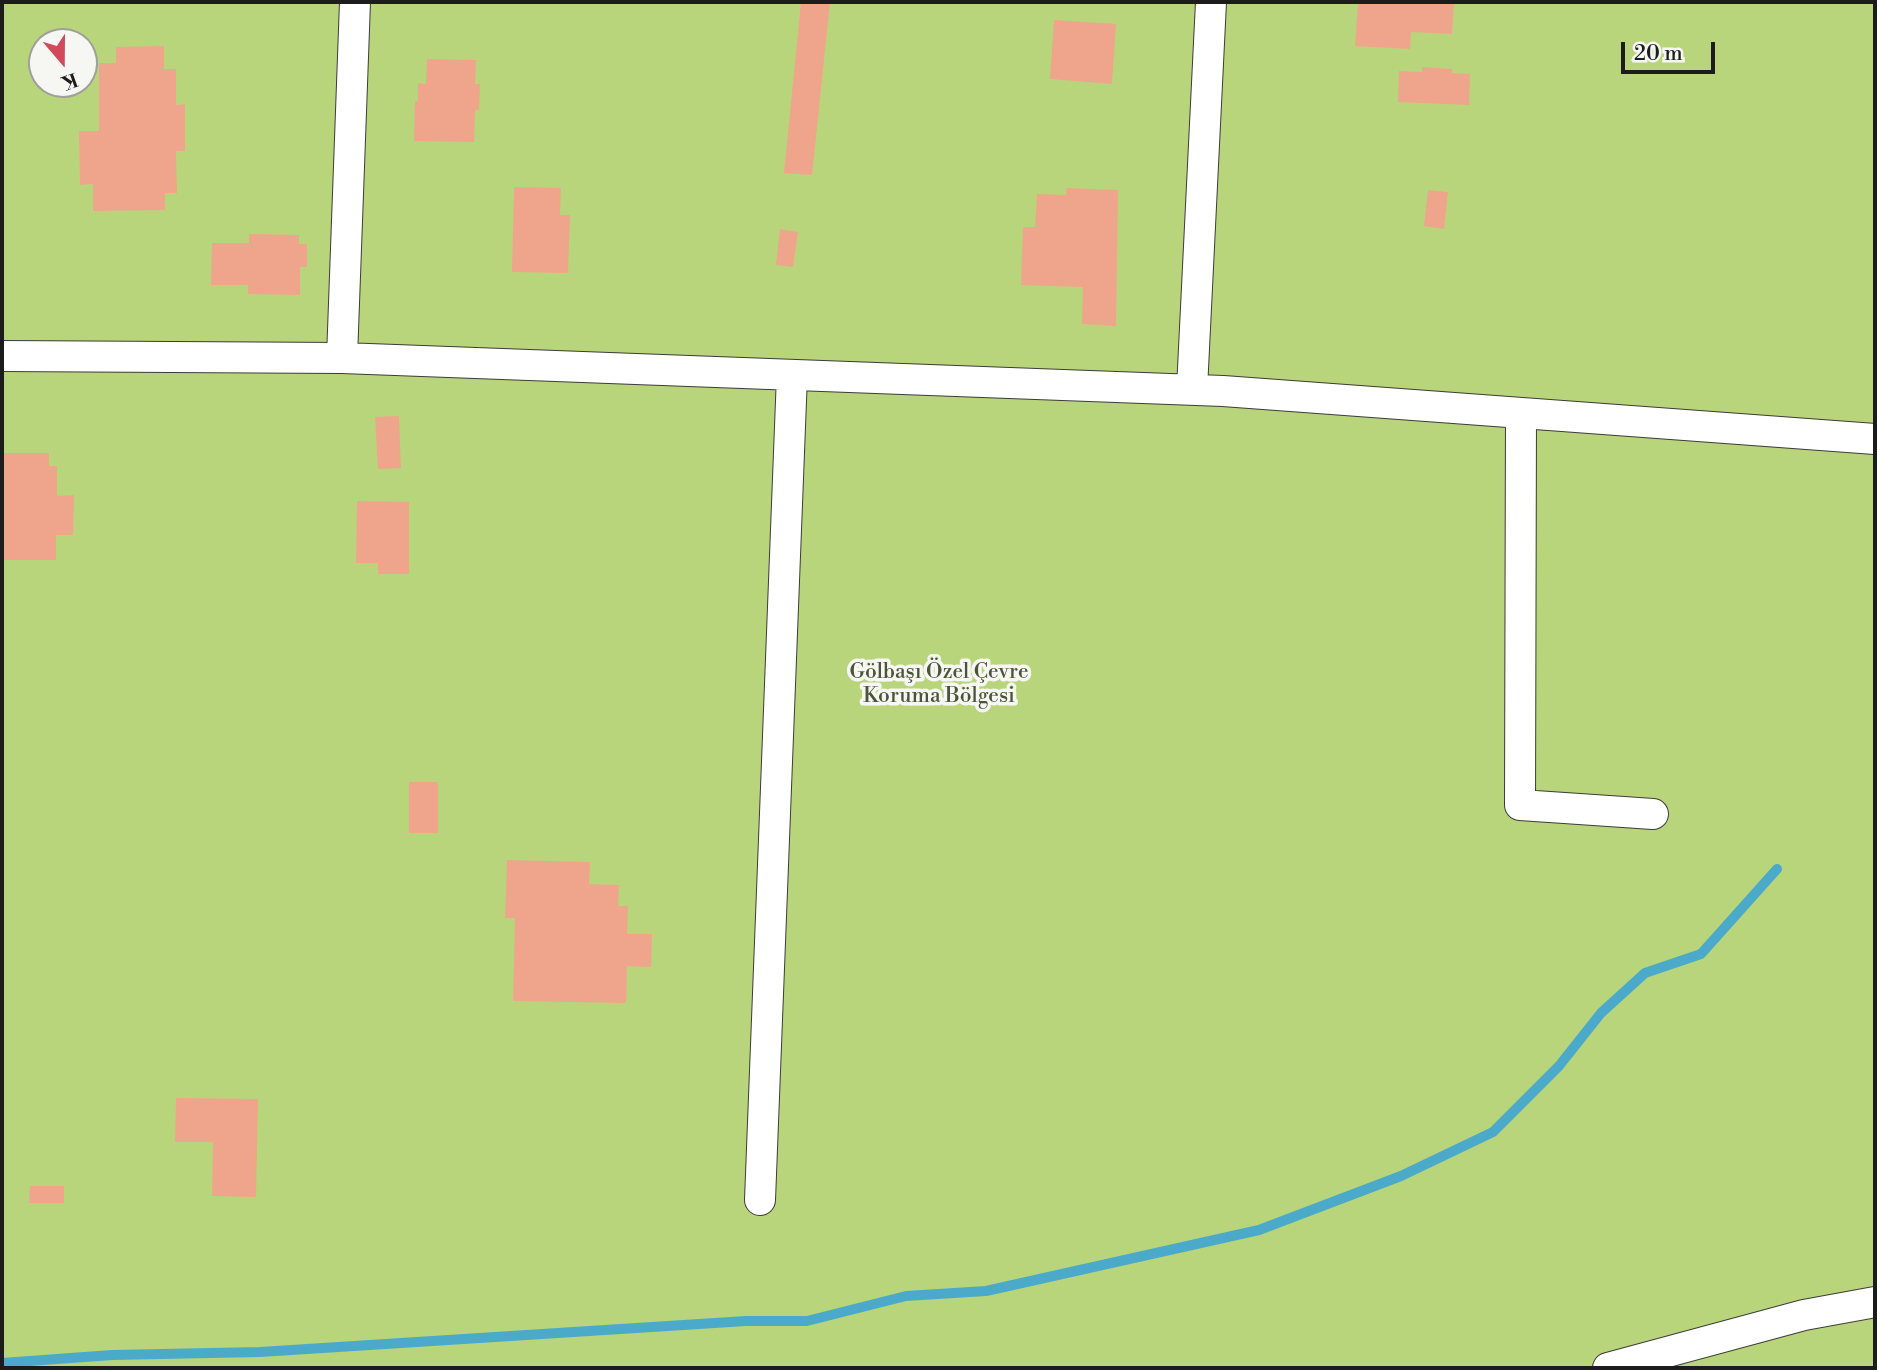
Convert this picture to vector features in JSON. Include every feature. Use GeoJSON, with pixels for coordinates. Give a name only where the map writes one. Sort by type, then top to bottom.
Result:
{"type":"FeatureCollection","features":[{"type":"Feature","properties":{"kind":"street"},"geometry":{"type":"LineString","coordinates":[[342,358],[355,2]]}},
{"type":"Feature","properties":{"kind":"street"},"geometry":{"type":"LineString","coordinates":[[1192,390],[1211,2]]}},
{"type":"Feature","properties":{"kind":"street"},"geometry":{"type":"LineString","coordinates":[[2,356],[342,358],[1192,390],[1875,439]]}},
{"type":"Feature","properties":{"kind":"street"},"geometry":{"type":"LineString","coordinates":[[760,1200],[792,375]]}},
{"type":"Feature","properties":{"kind":"street"},"geometry":{"type":"LineString","coordinates":[[1521,413],[1520,805],[1653,814]]}},
{"type":"Feature","properties":{"kind":"street"},"geometry":{"type":"LineString","coordinates":[[1608,1368],[1804,1315],[1875,1302]]}},
{"type":"Feature","properties":{"kind":"green space","name":"Gölbaşı Özel Çevre Koruma Bölgesi"},"geometry":{"type":"Polygon","coordinates":[[[2,2],[1875,2],[1875,1368],[2,1368],[2,2]]]}},
{"type":"Feature","properties":{"kind":"building"},"geometry":{"type":"Polygon","coordinates":[[[801,2],[830,2],[812,175],[784,173],[801,2]]]}},
{"type":"Feature","properties":{"kind":"building"},"geometry":{"type":"Polygon","coordinates":[[[1358,2],[1454,2],[1452,34],[1411,32],[1410,49],[1355,46],[1358,2]]]}},
{"type":"Feature","properties":{"kind":"building"},"geometry":{"type":"Polygon","coordinates":[[[1054,20],[1116,24],[1112,84],[1050,79],[1054,20]]]}},
{"type":"Feature","properties":{"kind":"building"},"geometry":{"type":"Polygon","coordinates":[[[164,46],[164,69],[176,69],[176,105],[185,104],[185,151],[176,151],[177,193],[165,193],[165,210],[93,211],[93,184],[80,185],[79,131],[99,131],[99,63],[116,63],[116,47],[164,46]]]}},
{"type":"Feature","properties":{"kind":"building"},"geometry":{"type":"Polygon","coordinates":[[[427,59],[476,60],[475,84],[480,84],[479,110],[475,110],[474,142],[414,141],[415,101],[418,101],[418,83],[426,84],[427,59]]]}},
{"type":"Feature","properties":{"kind":"building"},"geometry":{"type":"Polygon","coordinates":[[[1422,67],[1452,69],[1452,73],[1470,74],[1469,105],[1398,102],[1399,71],[1422,72],[1422,67]]]}},
{"type":"Feature","properties":{"kind":"building"},"geometry":{"type":"Polygon","coordinates":[[[514,187],[561,188],[560,215],[570,215],[568,273],[512,272],[514,187]]]}},
{"type":"Feature","properties":{"kind":"building"},"geometry":{"type":"Polygon","coordinates":[[[1067,188],[1118,190],[1116,326],[1082,324],[1083,287],[1021,285],[1023,227],[1035,227],[1037,194],[1066,195],[1067,188]]]}},
{"type":"Feature","properties":{"kind":"building"},"geometry":{"type":"Polygon","coordinates":[[[1428,190],[1448,192],[1444,229],[1424,226],[1428,190]]]}},
{"type":"Feature","properties":{"kind":"building"},"geometry":{"type":"Polygon","coordinates":[[[780,229],[798,232],[793,267],[776,265],[780,229]]]}},
{"type":"Feature","properties":{"kind":"building"},"geometry":{"type":"Polygon","coordinates":[[[249,234],[299,235],[299,244],[307,244],[307,267],[300,267],[300,295],[248,294],[248,285],[211,285],[212,243],[249,243],[249,234]]]}},
{"type":"Feature","properties":{"kind":"building"},"geometry":{"type":"Polygon","coordinates":[[[399,416],[401,468],[378,469],[375,417],[399,416]]]}},
{"type":"Feature","properties":{"kind":"building"},"geometry":{"type":"Polygon","coordinates":[[[2,453],[49,453],[49,466],[57,466],[57,496],[74,495],[73,535],[56,535],[56,560],[2,560],[2,453]]]}},
{"type":"Feature","properties":{"kind":"building"},"geometry":{"type":"Polygon","coordinates":[[[357,501],[409,502],[409,574],[378,574],[378,563],[356,563],[357,501]]]}},
{"type":"Feature","properties":{"kind":"building"},"geometry":{"type":"Polygon","coordinates":[[[409,782],[438,782],[438,833],[409,833],[409,782]]]}},
{"type":"Feature","properties":{"kind":"building"},"geometry":{"type":"Polygon","coordinates":[[[507,860],[590,862],[589,884],[619,885],[618,906],[628,906],[627,934],[652,934],[651,967],[627,966],[626,1003],[513,1001],[515,918],[505,918],[507,860]]]}},
{"type":"Feature","properties":{"kind":"building"},"geometry":{"type":"Polygon","coordinates":[[[176,1098],[258,1099],[256,1197],[212,1196],[213,1142],[175,1142],[176,1098]]]}},
{"type":"Feature","properties":{"kind":"building"},"geometry":{"type":"Polygon","coordinates":[[[30,1186],[64,1186],[64,1203],[29,1203],[30,1186]]]}},
{"type":"Feature","properties":{"kind":"waterway"},"geometry":{"type":"LineString","coordinates":[[2,1363],[112,1355],[260,1352],[746,1321],[807,1321],[906,1296],[986,1291],[1259,1230],[1401,1176],[1493,1132],[1559,1066],[1601,1013],[1645,973],[1701,954],[1777,869]]}}]}
